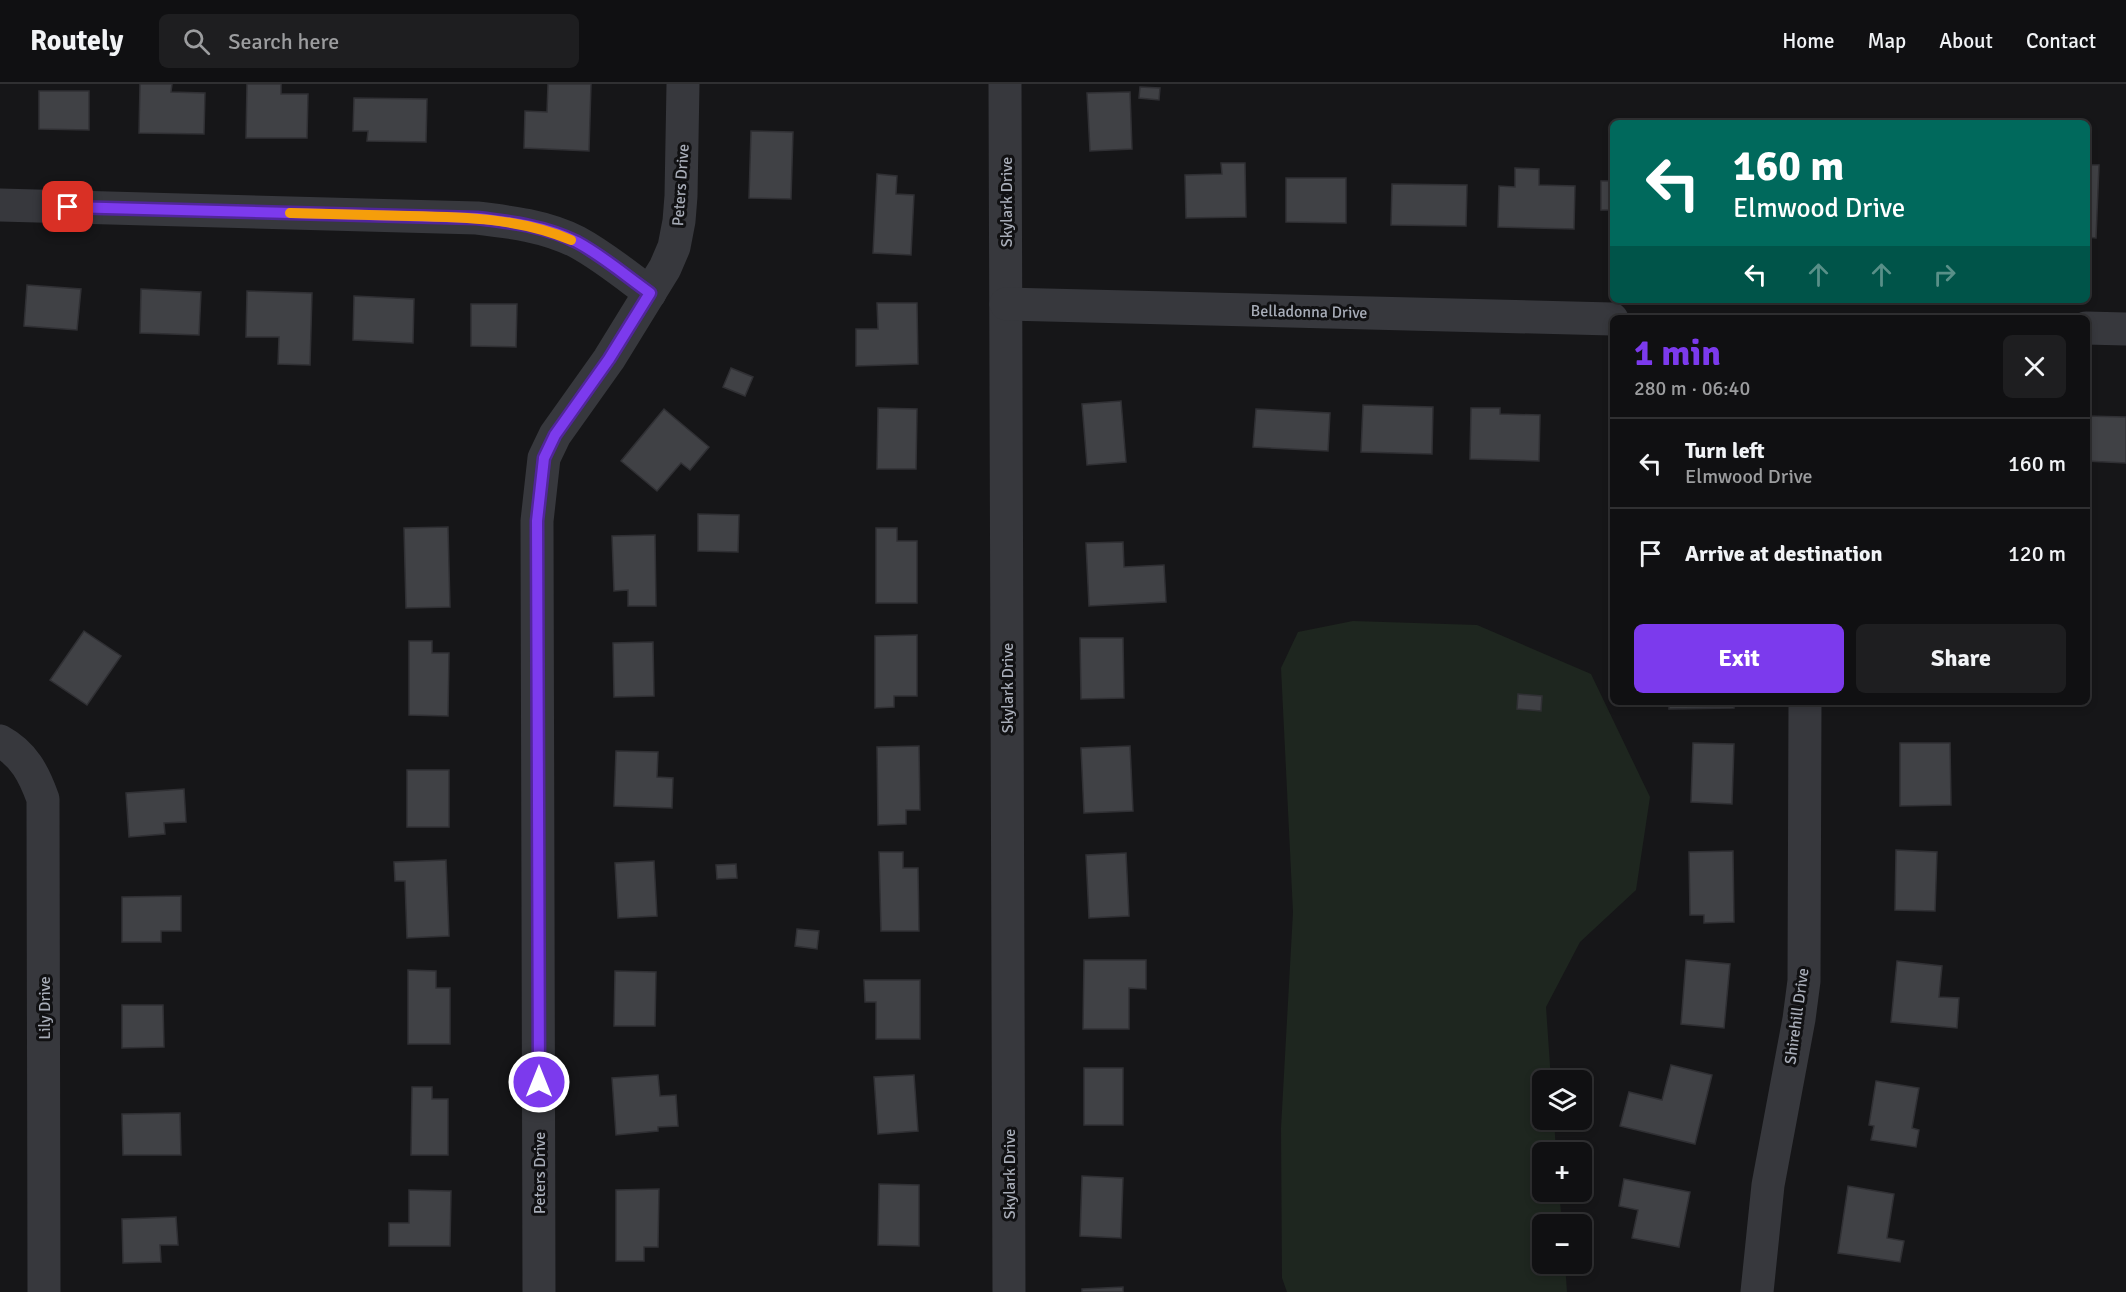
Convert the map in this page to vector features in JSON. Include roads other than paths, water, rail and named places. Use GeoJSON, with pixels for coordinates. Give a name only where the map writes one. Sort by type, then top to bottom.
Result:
{"type":"FeatureCollection","features":[{"type":"Feature","properties":{"kind":"street","name":"Peters Drive"},"geometry":{"type":"LineString","coordinates":[[539,1292],[537,521],[540,482],[544,458],[555,435],[609,359],[665,268],[674,248],[679,221],[683,146],[683,84]]}},
{"type":"Feature","properties":{"kind":"street","name":"Skylark Drive"},"geometry":{"type":"LineString","coordinates":[[1005,84],[1009,1292]]}},
{"type":"Feature","properties":{"kind":"street"},"geometry":{"type":"LineString","coordinates":[[0,205],[477,218],[523,224],[577,242],[609,262],[650,293]]}},
{"type":"Feature","properties":{"kind":"street","name":"Belladonna Drive"},"geometry":{"type":"LineString","coordinates":[[1006,304],[1610,318]]}},
{"type":"Feature","properties":{"kind":"street"},"geometry":{"type":"LineString","coordinates":[[2090,328],[2126,328]]}},
{"type":"Feature","properties":{"kind":"street","name":"Shirehill Drive"},"geometry":{"type":"LineString","coordinates":[[1757,1292],[1768,1185],[1799,1020],[1804,981],[1805,705]]}},
{"type":"Feature","properties":{"kind":"street","name":"Lily Drive"},"geometry":{"type":"LineString","coordinates":[[0,741],[17,752],[29,766],[43,799],[44,1292]]}}]}
